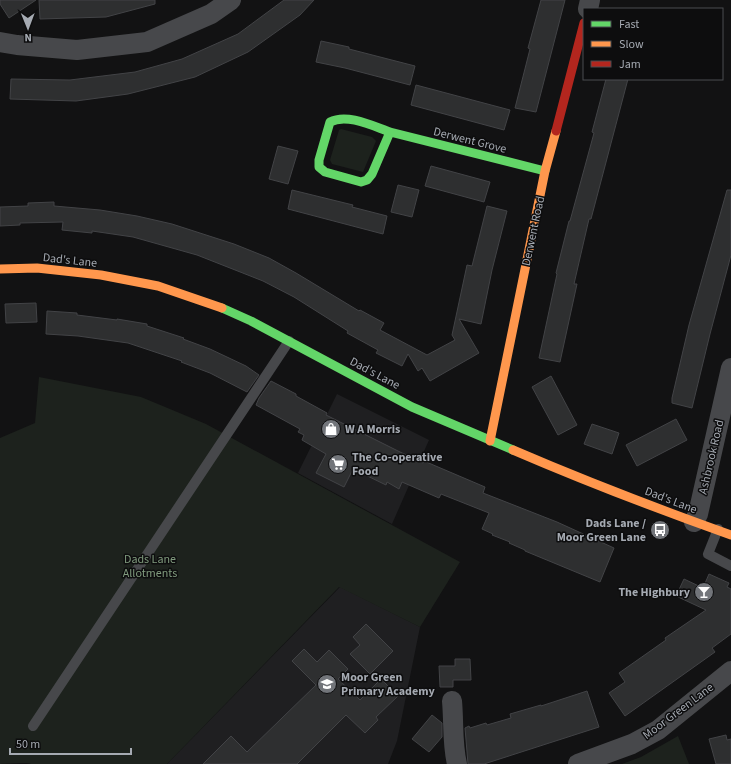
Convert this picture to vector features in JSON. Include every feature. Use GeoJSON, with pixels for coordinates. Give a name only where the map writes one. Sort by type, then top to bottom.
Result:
{"type":"FeatureCollection","features":[{"type":"Feature","properties":{"kind":"street"},"geometry":{"type":"LineString","coordinates":[[0,42],[17,45],[77,50],[147,42],[211,14],[231,0]]}},
{"type":"Feature","properties":{"kind":"street","name":"Derwent Road"},"geometry":{"type":"LineString","coordinates":[[490,441],[545,171],[583,27]]}},
{"type":"Feature","properties":{"kind":"street","name":"Derwent Grove"},"geometry":{"type":"LineString","coordinates":[[390,132],[372,174],[367,180],[361,182],[325,172],[319,167],[319,160],[330,122],[333,119],[343,118],[390,132],[545,171]]}},
{"type":"Feature","properties":{"kind":"street","name":"Dad's Lane"},"geometry":{"type":"LineString","coordinates":[[0,269],[37,268],[101,275],[158,286],[213,304],[251,321],[412,407],[555,468],[731,535]]}},
{"type":"Feature","properties":{"kind":"street","name":"Ashbrook Road"},"geometry":{"type":"LineString","coordinates":[[694,522],[698,514],[731,368]]}},
{"type":"Feature","properties":{"kind":"street","name":"Moor Green Lane"},"geometry":{"type":"LineString","coordinates":[[578,764],[632,744],[658,730],[731,671]]}},
{"type":"Feature","properties":{"kind":"street"},"geometry":{"type":"LineString","coordinates":[[452,701],[454,721],[453,739],[457,764]]}},
{"type":"Feature","properties":{"kind":"lane"},"geometry":{"type":"LineString","coordinates":[[33,726],[289,341]]}},
{"type":"Feature","properties":{"kind":"lane"},"geometry":{"type":"LineString","coordinates":[[718,529],[708,554],[731,566]]}},
{"type":"Feature","properties":{"kind":"shaded area"},"geometry":{"type":"Polygon","coordinates":[[[337,394],[429,440],[392,524],[298,473],[337,394]]]}},
{"type":"Feature","properties":{"kind":"shaded area","name":"Moor Green Primary Academy"},"geometry":{"type":"Polygon","coordinates":[[[340,587],[420,627],[397,741],[388,764],[167,764],[340,587]]]}},
{"type":"Feature","properties":{"kind":"green space"},"geometry":{"type":"Polygon","coordinates":[[[341,129],[372,137],[376,141],[363,172],[332,164],[330,160],[339,130],[341,129]]]}},
{"type":"Feature","properties":{"kind":"green space","name":"Dads Lane Allotments"},"geometry":{"type":"Polygon","coordinates":[[[39,377],[141,397],[206,424],[460,562],[420,627],[339,587],[167,764],[0,764],[0,438],[35,423],[39,377]]]}},
{"type":"Feature","properties":{"kind":"green space"},"geometry":{"type":"Polygon","coordinates":[[[678,736],[689,764],[622,764],[641,757],[678,736]]]}},
{"type":"Feature","properties":{"kind":"building"},"geometry":{"type":"Polygon","coordinates":[[[0,0],[36,0],[9,18],[0,4],[0,0]]]}},
{"type":"Feature","properties":{"kind":"building"},"geometry":{"type":"Polygon","coordinates":[[[39,0],[155,0],[155,4],[106,17],[40,19],[39,0]]]}},
{"type":"Feature","properties":{"kind":"building"},"geometry":{"type":"Polygon","coordinates":[[[284,0],[314,0],[300,15],[248,52],[195,77],[128,94],[76,101],[10,99],[11,79],[70,80],[135,72],[182,59],[238,34],[284,0]]]}},
{"type":"Feature","properties":{"kind":"building"},"geometry":{"type":"Polygon","coordinates":[[[541,0],[565,0],[536,112],[515,108],[530,49],[528,48],[541,0]]]}},
{"type":"Feature","properties":{"kind":"building"},"geometry":{"type":"Polygon","coordinates":[[[321,41],[349,47],[349,49],[415,66],[410,85],[316,62],[321,41]]]}},
{"type":"Feature","properties":{"kind":"building"},"geometry":{"type":"Polygon","coordinates":[[[606,80],[628,80],[591,219],[589,219],[574,284],[577,284],[560,362],[539,358],[556,273],[594,133],[592,132],[606,80]]]}},
{"type":"Feature","properties":{"kind":"building"},"geometry":{"type":"Polygon","coordinates":[[[416,85],[510,110],[504,130],[411,105],[416,85]]]}},
{"type":"Feature","properties":{"kind":"building"},"geometry":{"type":"Polygon","coordinates":[[[278,146],[298,151],[288,184],[269,179],[278,146]]]}},
{"type":"Feature","properties":{"kind":"building"},"geometry":{"type":"Polygon","coordinates":[[[431,166],[490,182],[484,202],[425,186],[431,166]]]}},
{"type":"Feature","properties":{"kind":"building"},"geometry":{"type":"Polygon","coordinates":[[[398,185],[419,190],[412,217],[391,212],[398,185]]]}},
{"type":"Feature","properties":{"kind":"building"},"geometry":{"type":"Polygon","coordinates":[[[292,190],[353,205],[352,207],[387,216],[383,234],[288,209],[292,190]]]}},
{"type":"Feature","properties":{"kind":"building"},"geometry":{"type":"Polygon","coordinates":[[[727,190],[731,190],[731,255],[692,408],[672,403],[672,398],[689,325],[727,190]]]}},
{"type":"Feature","properties":{"kind":"building"},"geometry":{"type":"Polygon","coordinates":[[[54,202],[54,206],[100,210],[172,224],[234,244],[269,258],[359,311],[360,310],[384,323],[380,330],[427,355],[455,340],[452,335],[467,265],[472,266],[487,206],[507,211],[492,270],[481,324],[459,319],[479,353],[430,381],[422,368],[418,371],[408,354],[402,366],[376,353],[378,350],[347,333],[348,331],[294,297],[263,281],[197,255],[133,237],[92,231],[92,233],[62,230],[63,222],[20,223],[20,225],[0,226],[0,207],[28,206],[28,203],[54,202]]]}},
{"type":"Feature","properties":{"kind":"building"},"geometry":{"type":"Polygon","coordinates":[[[36,303],[37,322],[6,323],[5,304],[36,303]]]}},
{"type":"Feature","properties":{"kind":"building"},"geometry":{"type":"Polygon","coordinates":[[[47,311],[77,313],[77,315],[147,324],[147,326],[184,338],[183,339],[210,349],[246,366],[259,375],[247,392],[210,373],[181,362],[182,361],[128,343],[78,336],[46,334],[47,311]]]}},
{"type":"Feature","properties":{"kind":"building"},"geometry":{"type":"Polygon","coordinates":[[[551,376],[577,425],[558,435],[532,387],[551,376]]]}},
{"type":"Feature","properties":{"kind":"building"},"geometry":{"type":"Polygon","coordinates":[[[271,381],[327,413],[326,415],[398,451],[423,463],[424,461],[485,487],[483,493],[557,522],[614,548],[600,582],[525,551],[509,543],[510,542],[492,535],[493,534],[482,529],[489,513],[441,494],[439,498],[402,482],[399,489],[387,482],[386,485],[353,469],[344,487],[316,473],[326,454],[302,440],[304,435],[298,432],[300,429],[256,405],[271,381]]]}},
{"type":"Feature","properties":{"kind":"building"},"geometry":{"type":"Polygon","coordinates":[[[676,419],[687,440],[637,466],[626,445],[676,419]]]}},
{"type":"Feature","properties":{"kind":"building"},"geometry":{"type":"Polygon","coordinates":[[[592,424],[619,433],[612,454],[584,444],[592,424]]]}},
{"type":"Feature","properties":{"kind":"building"},"geometry":{"type":"Polygon","coordinates":[[[709,574],[729,583],[727,587],[731,589],[731,634],[712,648],[715,652],[625,716],[609,693],[625,682],[619,673],[666,640],[665,638],[706,610],[676,596],[684,579],[703,588],[709,574]]]}},
{"type":"Feature","properties":{"kind":"building"},"geometry":{"type":"Polygon","coordinates":[[[366,624],[393,651],[370,674],[350,654],[360,645],[353,637],[366,624]]]}},
{"type":"Feature","properties":{"kind":"building"},"geometry":{"type":"Polygon","coordinates":[[[304,649],[317,662],[329,650],[348,669],[338,679],[360,700],[381,679],[398,696],[376,717],[378,720],[365,733],[346,715],[297,764],[203,764],[231,736],[247,752],[316,685],[292,661],[304,649]]]}},
{"type":"Feature","properties":{"kind":"building"},"geometry":{"type":"Polygon","coordinates":[[[455,659],[470,659],[471,680],[453,680],[453,687],[440,687],[439,666],[455,666],[455,659]]]}},
{"type":"Feature","properties":{"kind":"building"},"geometry":{"type":"Polygon","coordinates":[[[587,691],[599,727],[484,764],[468,764],[465,728],[486,723],[487,725],[511,718],[510,714],[541,706],[587,691]]]}},
{"type":"Feature","properties":{"kind":"building"},"geometry":{"type":"Polygon","coordinates":[[[432,715],[442,723],[442,737],[429,752],[412,739],[432,715]]]}},
{"type":"Feature","properties":{"kind":"building"},"geometry":{"type":"Polygon","coordinates":[[[726,735],[727,740],[731,739],[731,764],[716,764],[709,739],[726,735]]]}},
{"type":"Feature","properties":{"kind":"traffic: fast"},"geometry":{"type":"LineString","coordinates":[[390,132],[360,121],[344,119],[330,122],[319,160],[319,167],[325,172],[361,182],[367,180],[372,174],[390,132],[545,171]]}},
{"type":"Feature","properties":{"kind":"traffic: fast"},"geometry":{"type":"LineString","coordinates":[[222,308],[251,321],[412,407],[513,450]]}},
{"type":"Feature","properties":{"kind":"traffic: slow"},"geometry":{"type":"LineString","coordinates":[[490,441],[545,171],[556,131]]}},
{"type":"Feature","properties":{"kind":"traffic: slow"},"geometry":{"type":"LineString","coordinates":[[0,269],[37,268],[101,275],[158,286],[222,308]]}},
{"type":"Feature","properties":{"kind":"traffic: slow"},"geometry":{"type":"LineString","coordinates":[[513,450],[567,473],[731,535]]}},
{"type":"Feature","properties":{"kind":"traffic: jam"},"geometry":{"type":"LineString","coordinates":[[556,131],[583,27]]}},
{"type":"Feature","properties":{"kind":"place","name":"W A Morris"},"geometry":{"type":"Point","coordinates":[331,429]}},
{"type":"Feature","properties":{"kind":"place","name":"The Co-operative Food"},"geometry":{"type":"Point","coordinates":[338,464]}},
{"type":"Feature","properties":{"kind":"place","name":"Dads Lane / Moor Green Lane"},"geometry":{"type":"Point","coordinates":[660,530]}},
{"type":"Feature","properties":{"kind":"place","name":"The Highbury"},"geometry":{"type":"Point","coordinates":[704,592]}},
{"type":"Feature","properties":{"kind":"place","name":"Moor Green Primary Academy"},"geometry":{"type":"Point","coordinates":[327,684]}}]}
